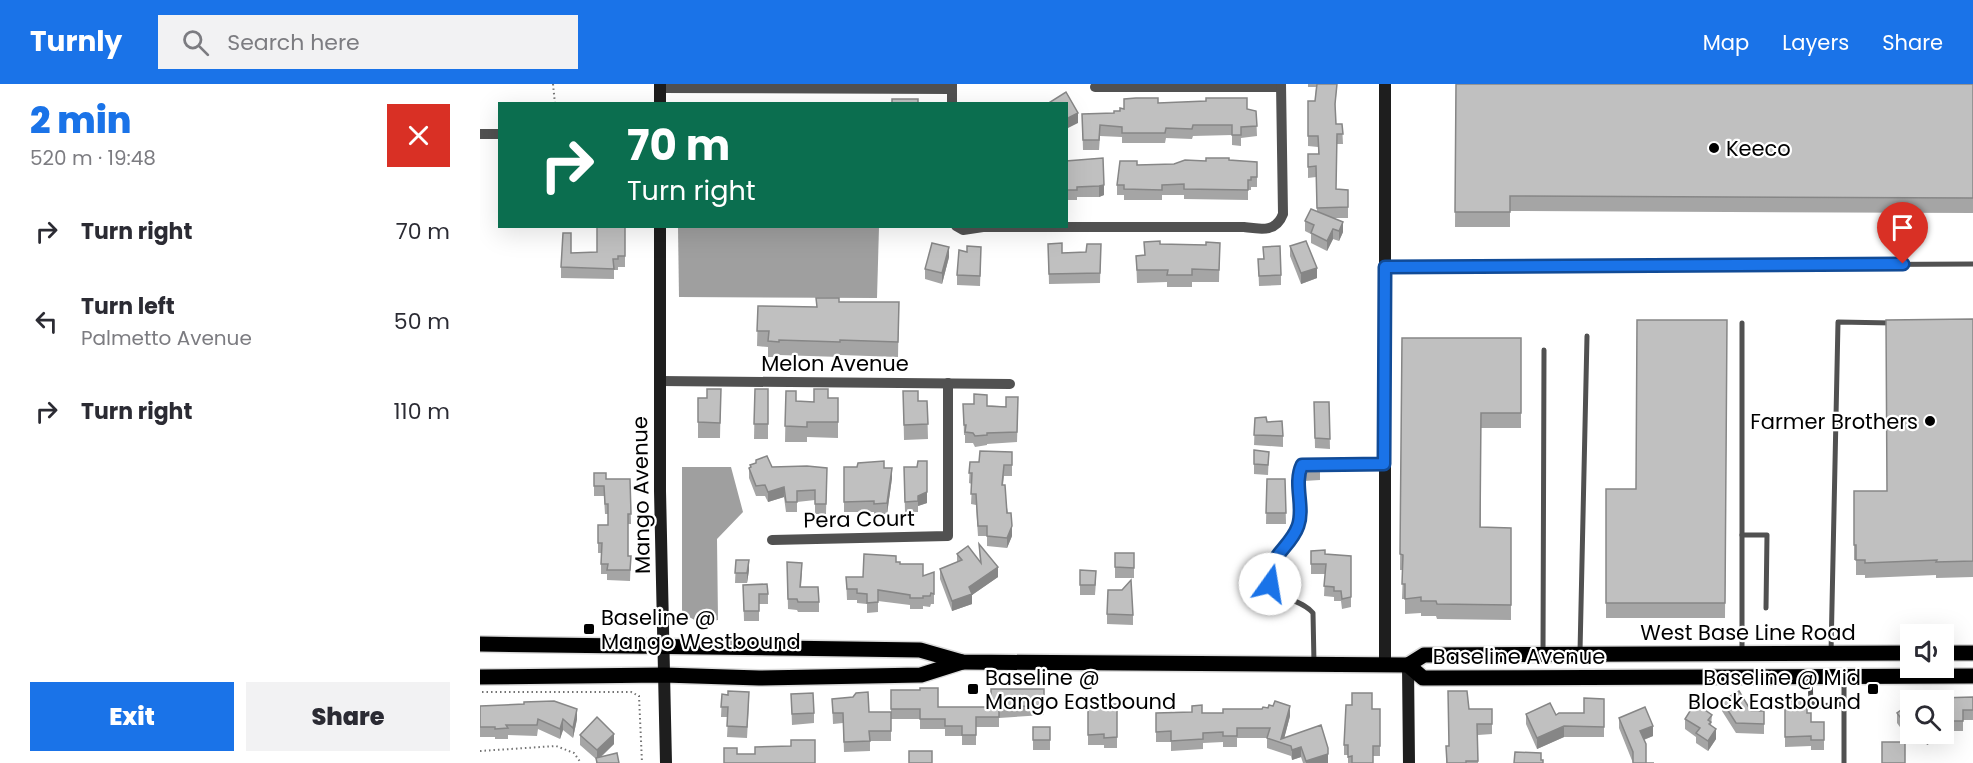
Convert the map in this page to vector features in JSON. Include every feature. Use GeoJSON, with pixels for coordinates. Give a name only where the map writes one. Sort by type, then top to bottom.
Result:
{"type":"FeatureCollection","features":[{"type":"Feature","properties":{"kind":"main road","name":"Baseline Avenue"},"geometry":{"type":"LineString","coordinates":[[480,644],[920,650],[962,662],[1408,665],[1424,678],[1973,676]]}},
{"type":"Feature","properties":{"kind":"main road","name":"West Base Line Road"},"geometry":{"type":"LineString","coordinates":[[1408,665],[1424,655],[1900,653]]}},
{"type":"Feature","properties":{"kind":"main road"},"geometry":{"type":"LineString","coordinates":[[1954,653],[1973,653]]}},
{"type":"Feature","properties":{"kind":"main road","name":"Baseline Avenue"},"geometry":{"type":"LineString","coordinates":[[480,677],[664,675],[759,678],[921,675],[962,662]]}},
{"type":"Feature","properties":{"kind":"street"},"geometry":{"type":"LineString","coordinates":[[1384,84],[1385,665]]}},
{"type":"Feature","properties":{"kind":"street"},"geometry":{"type":"LineString","coordinates":[[1068,226],[1244,227],[1267,230],[1275,226],[1282,214],[1281,85],[1095,87]]}},
{"type":"Feature","properties":{"kind":"street"},"geometry":{"type":"LineString","coordinates":[[660,102],[660,86],[952,86],[952,102]]}},
{"type":"Feature","properties":{"kind":"street"},"geometry":{"type":"LineString","coordinates":[[480,134],[498,134]]}},
{"type":"Feature","properties":{"kind":"street","name":"Mango Avenue"},"geometry":{"type":"LineString","coordinates":[[660,228],[666,763]]}},
{"type":"Feature","properties":{"kind":"street"},"geometry":{"type":"LineString","coordinates":[[958,228],[963,230],[973,228]]}},
{"type":"Feature","properties":{"kind":"street","name":"Melon Avenue"},"geometry":{"type":"LineString","coordinates":[[660,381],[1010,384]]}},
{"type":"Feature","properties":{"kind":"street","name":"Pera Court"},"geometry":{"type":"LineString","coordinates":[[772,540],[948,536],[948,383]]}},
{"type":"Feature","properties":{"kind":"street"},"geometry":{"type":"LineString","coordinates":[[1408,665],[1409,763]]}},
{"type":"Feature","properties":{"kind":"lane"},"geometry":{"type":"LineString","coordinates":[[1385,267],[1973,264]]}},
{"type":"Feature","properties":{"kind":"lane"},"geometry":{"type":"LineString","coordinates":[[1831,653],[1838,322],[1905,323]]}},
{"type":"Feature","properties":{"kind":"lane"},"geometry":{"type":"LineString","coordinates":[[1742,323],[1742,653]]}},
{"type":"Feature","properties":{"kind":"lane"},"geometry":{"type":"LineString","coordinates":[[1580,653],[1587,336]]}},
{"type":"Feature","properties":{"kind":"lane"},"geometry":{"type":"LineString","coordinates":[[1543,654],[1544,350]]}},
{"type":"Feature","properties":{"kind":"lane"},"geometry":{"type":"LineString","coordinates":[[1314,665],[1313,613],[1308,606],[1277,591],[1270,584],[1269,576],[1270,567],[1298,528],[1300,468],[1307,464],[1384,464]]}},
{"type":"Feature","properties":{"kind":"lane"},"geometry":{"type":"LineString","coordinates":[[1742,535],[1767,535],[1766,608]]}},
{"type":"Feature","properties":{"kind":"lane"},"geometry":{"type":"LineString","coordinates":[[1844,677],[1844,763]]}},
{"type":"Feature","properties":{"kind":"lane"},"geometry":{"type":"LineString","coordinates":[[1810,678],[1811,703],[1819,706],[1844,704]]}},
{"type":"Feature","properties":{"kind":"path"},"geometry":{"type":"LineString","coordinates":[[553,84],[555,102]]}},
{"type":"Feature","properties":{"kind":"path"},"geometry":{"type":"LineString","coordinates":[[480,692],[630,692],[639,696],[642,763]]}},
{"type":"Feature","properties":{"kind":"path"},"geometry":{"type":"LineString","coordinates":[[480,751],[556,746],[574,753],[581,763]]}},
{"type":"Feature","properties":{"kind":"shaded area"},"geometry":{"type":"Polygon","coordinates":[[[678,228],[879,228],[877,298],[679,297],[678,228]]]}},
{"type":"Feature","properties":{"kind":"shaded area"},"geometry":{"type":"Polygon","coordinates":[[[682,467],[731,467],[743,512],[717,539],[718,620],[700,623],[682,613],[682,467]]]}},
{"type":"Feature","properties":{"kind":"building"},"geometry":{"type":"Polygon","coordinates":[[[1317,84],[1337,84],[1336,124],[1342,124],[1343,134],[1337,134],[1336,189],[1348,190],[1348,207],[1317,208],[1316,166],[1308,167],[1308,154],[1319,154],[1318,136],[1308,136],[1308,101],[1315,101],[1317,84]]]}},
{"type":"Feature","properties":{"kind":"building","name":"Keeco"},"geometry":{"type":"Polygon","coordinates":[[[1456,84],[1973,84],[1973,198],[1510,196],[1510,212],[1455,212],[1456,84]]]}},
{"type":"Feature","properties":{"kind":"building"},"geometry":{"type":"Polygon","coordinates":[[[1066,92],[1078,113],[1068,118],[1068,102],[1050,102],[1066,92]]]}},
{"type":"Feature","properties":{"kind":"building"},"geometry":{"type":"Polygon","coordinates":[[[1158,98],[1158,103],[1206,101],[1206,98],[1247,98],[1247,109],[1256,111],[1257,126],[1241,127],[1241,135],[1232,135],[1232,125],[1193,125],[1192,129],[1166,128],[1165,133],[1122,133],[1122,127],[1100,125],[1099,140],[1083,140],[1082,114],[1114,113],[1114,111],[1120,111],[1120,108],[1124,109],[1124,99],[1158,98]]]}},
{"type":"Feature","properties":{"kind":"building"},"geometry":{"type":"Polygon","coordinates":[[[892,99],[918,99],[918,102],[892,102],[892,99]]]}},
{"type":"Feature","properties":{"kind":"building"},"geometry":{"type":"Polygon","coordinates":[[[1103,158],[1104,185],[1068,190],[1068,161],[1103,158]]]}},
{"type":"Feature","properties":{"kind":"building"},"geometry":{"type":"Polygon","coordinates":[[[1206,158],[1257,162],[1257,177],[1251,177],[1251,180],[1248,180],[1248,190],[1184,189],[1184,184],[1162,185],[1162,190],[1124,189],[1124,185],[1117,185],[1120,161],[1137,161],[1137,165],[1174,164],[1185,160],[1206,161],[1206,158]]]}},
{"type":"Feature","properties":{"kind":"building"},"geometry":{"type":"Polygon","coordinates":[[[1311,209],[1343,222],[1339,231],[1333,229],[1327,241],[1311,233],[1314,225],[1305,221],[1311,209]]]}},
{"type":"Feature","properties":{"kind":"building"},"geometry":{"type":"Polygon","coordinates":[[[597,228],[625,228],[625,256],[613,259],[614,269],[561,267],[563,233],[571,233],[571,253],[597,252],[597,228]]]}},
{"type":"Feature","properties":{"kind":"building"},"geometry":{"type":"Polygon","coordinates":[[[1160,241],[1160,244],[1220,243],[1219,270],[1192,269],[1192,275],[1167,275],[1168,270],[1137,270],[1136,256],[1145,255],[1144,242],[1160,241]]]}},
{"type":"Feature","properties":{"kind":"building"},"geometry":{"type":"Polygon","coordinates":[[[1306,241],[1317,268],[1301,273],[1290,246],[1306,241]]]}},
{"type":"Feature","properties":{"kind":"building"},"geometry":{"type":"Polygon","coordinates":[[[932,243],[949,247],[942,273],[925,269],[932,243]]]}},
{"type":"Feature","properties":{"kind":"building"},"geometry":{"type":"Polygon","coordinates":[[[1062,243],[1062,253],[1086,252],[1087,244],[1101,244],[1100,273],[1049,274],[1048,244],[1062,243]]]}},
{"type":"Feature","properties":{"kind":"building"},"geometry":{"type":"Polygon","coordinates":[[[967,246],[981,247],[980,276],[957,275],[959,250],[967,252],[967,246]]]}},
{"type":"Feature","properties":{"kind":"building"},"geometry":{"type":"Polygon","coordinates":[[[1280,246],[1281,275],[1259,276],[1258,259],[1264,259],[1263,247],[1280,246]]]}},
{"type":"Feature","properties":{"kind":"building"},"geometry":{"type":"Polygon","coordinates":[[[816,298],[839,298],[839,302],[899,302],[898,342],[779,340],[779,342],[768,341],[769,331],[757,331],[758,306],[817,307],[816,298]]]}},
{"type":"Feature","properties":{"kind":"building","name":"Farmer Brothers"},"geometry":{"type":"Polygon","coordinates":[[[1973,319],[1973,561],[1865,563],[1865,560],[1856,560],[1854,491],[1887,491],[1886,320],[1973,319]]]}},
{"type":"Feature","properties":{"kind":"building"},"geometry":{"type":"Polygon","coordinates":[[[1637,320],[1727,320],[1725,603],[1606,603],[1606,489],[1636,489],[1637,320]]]}},
{"type":"Feature","properties":{"kind":"building"},"geometry":{"type":"Polygon","coordinates":[[[1402,338],[1521,338],[1521,413],[1481,413],[1480,527],[1511,528],[1511,605],[1437,604],[1436,601],[1421,601],[1421,597],[1405,599],[1405,584],[1402,584],[1403,555],[1400,554],[1402,338]]]}},
{"type":"Feature","properties":{"kind":"building"},"geometry":{"type":"Polygon","coordinates":[[[707,389],[721,389],[720,423],[698,422],[698,398],[707,398],[707,389]]]}},
{"type":"Feature","properties":{"kind":"building"},"geometry":{"type":"Polygon","coordinates":[[[755,389],[768,389],[768,424],[754,424],[755,389]]]}},
{"type":"Feature","properties":{"kind":"building"},"geometry":{"type":"Polygon","coordinates":[[[814,389],[828,389],[828,398],[838,398],[838,422],[807,422],[807,427],[785,426],[786,391],[796,391],[796,401],[814,402],[814,389]]]}},
{"type":"Feature","properties":{"kind":"building"},"geometry":{"type":"Polygon","coordinates":[[[903,391],[918,391],[918,401],[927,401],[928,424],[904,425],[903,391]]]}},
{"type":"Feature","properties":{"kind":"building"},"geometry":{"type":"Polygon","coordinates":[[[974,394],[987,395],[987,406],[1006,407],[1006,397],[1018,397],[1017,432],[987,433],[987,435],[975,436],[973,433],[965,432],[963,404],[974,404],[974,394]]]}},
{"type":"Feature","properties":{"kind":"building"},"geometry":{"type":"Polygon","coordinates":[[[1314,402],[1329,402],[1330,439],[1315,438],[1314,402]]]}},
{"type":"Feature","properties":{"kind":"building"},"geometry":{"type":"Polygon","coordinates":[[[1266,417],[1267,422],[1282,421],[1283,436],[1254,435],[1255,418],[1266,417]]]}},
{"type":"Feature","properties":{"kind":"building"},"geometry":{"type":"Polygon","coordinates":[[[1254,450],[1269,452],[1268,465],[1254,464],[1254,450]]]}},
{"type":"Feature","properties":{"kind":"building"},"geometry":{"type":"Polygon","coordinates":[[[980,451],[1012,452],[1012,465],[1004,465],[1002,485],[1005,485],[1007,513],[1011,513],[1012,526],[1007,538],[987,536],[987,526],[978,526],[976,494],[971,494],[972,473],[969,473],[970,462],[979,462],[980,451]]]}},
{"type":"Feature","properties":{"kind":"building"},"geometry":{"type":"Polygon","coordinates":[[[767,456],[772,467],[827,468],[826,504],[815,504],[815,490],[797,491],[797,502],[786,502],[784,487],[768,492],[765,485],[756,486],[750,465],[767,456]]]}},
{"type":"Feature","properties":{"kind":"building"},"geometry":{"type":"Polygon","coordinates":[[[1305,459],[1320,459],[1320,470],[1304,471],[1305,459]]]}},
{"type":"Feature","properties":{"kind":"building"},"geometry":{"type":"Polygon","coordinates":[[[884,461],[884,468],[892,468],[887,503],[844,502],[844,467],[857,467],[858,463],[884,461]]]}},
{"type":"Feature","properties":{"kind":"building"},"geometry":{"type":"Polygon","coordinates":[[[918,461],[927,461],[927,492],[918,496],[918,501],[905,502],[904,467],[917,467],[918,461]]]}},
{"type":"Feature","properties":{"kind":"building"},"geometry":{"type":"Polygon","coordinates":[[[594,473],[606,473],[606,479],[630,479],[631,514],[628,514],[628,556],[631,556],[630,570],[607,570],[608,564],[601,564],[602,543],[598,543],[598,525],[608,525],[608,504],[605,504],[604,486],[594,486],[594,473]]]}},
{"type":"Feature","properties":{"kind":"building"},"geometry":{"type":"Polygon","coordinates":[[[1267,479],[1285,479],[1286,513],[1266,513],[1267,479]]]}},
{"type":"Feature","properties":{"kind":"building"},"geometry":{"type":"Polygon","coordinates":[[[979,544],[998,567],[969,587],[972,594],[952,601],[940,569],[962,560],[957,554],[968,546],[981,563],[979,544]]]}},
{"type":"Feature","properties":{"kind":"building"},"geometry":{"type":"Polygon","coordinates":[[[1325,550],[1325,554],[1351,556],[1351,597],[1342,599],[1341,591],[1334,591],[1334,587],[1324,586],[1326,564],[1311,564],[1311,551],[1325,550]]]}},
{"type":"Feature","properties":{"kind":"building"},"geometry":{"type":"Polygon","coordinates":[[[1115,553],[1134,553],[1134,568],[1115,567],[1115,553]]]}},
{"type":"Feature","properties":{"kind":"building"},"geometry":{"type":"Polygon","coordinates":[[[864,554],[896,556],[896,562],[900,564],[923,564],[923,576],[934,572],[934,594],[931,593],[930,596],[923,596],[923,598],[910,598],[910,595],[878,590],[878,602],[867,603],[867,594],[857,593],[857,589],[847,589],[846,577],[863,577],[864,554]]]}},
{"type":"Feature","properties":{"kind":"building"},"geometry":{"type":"Polygon","coordinates":[[[736,560],[749,560],[747,573],[735,573],[736,560]]]}},
{"type":"Feature","properties":{"kind":"building"},"geometry":{"type":"Polygon","coordinates":[[[787,562],[802,563],[800,587],[818,587],[819,602],[798,602],[797,599],[788,599],[787,562]]]}},
{"type":"Feature","properties":{"kind":"building"},"geometry":{"type":"Polygon","coordinates":[[[1080,570],[1096,571],[1095,585],[1080,585],[1080,570]]]}},
{"type":"Feature","properties":{"kind":"building"},"geometry":{"type":"Polygon","coordinates":[[[1131,580],[1133,615],[1107,614],[1108,590],[1122,590],[1131,580]]]}},
{"type":"Feature","properties":{"kind":"building"},"geometry":{"type":"Polygon","coordinates":[[[767,584],[768,594],[759,594],[759,611],[744,611],[743,585],[767,584]]]}},
{"type":"Feature","properties":{"kind":"building"},"geometry":{"type":"Polygon","coordinates":[[[920,688],[938,688],[938,707],[987,707],[986,700],[991,700],[991,689],[1044,689],[1044,705],[999,708],[999,717],[976,717],[976,735],[962,735],[962,726],[945,726],[945,719],[920,719],[920,709],[891,709],[891,690],[920,690],[920,688]]]}},
{"type":"Feature","properties":{"kind":"building"},"geometry":{"type":"Polygon","coordinates":[[[728,691],[749,692],[747,727],[727,726],[728,707],[721,707],[722,694],[728,695],[728,691]]]}},
{"type":"Feature","properties":{"kind":"building"},"geometry":{"type":"Polygon","coordinates":[[[1448,691],[1467,691],[1469,709],[1492,709],[1492,724],[1477,724],[1478,761],[1447,763],[1448,691]]]}},
{"type":"Feature","properties":{"kind":"building"},"geometry":{"type":"Polygon","coordinates":[[[1739,691],[1751,711],[1764,711],[1764,724],[1736,723],[1722,701],[1739,691]]]}},
{"type":"Feature","properties":{"kind":"building"},"geometry":{"type":"Polygon","coordinates":[[[868,692],[869,712],[891,712],[891,731],[869,731],[870,741],[844,742],[843,713],[833,713],[832,699],[853,697],[856,693],[868,692]]]}},
{"type":"Feature","properties":{"kind":"building"},"geometry":{"type":"Polygon","coordinates":[[[813,693],[814,713],[792,714],[791,694],[813,693]]]}},
{"type":"Feature","properties":{"kind":"building"},"geometry":{"type":"Polygon","coordinates":[[[1352,693],[1372,693],[1372,709],[1380,709],[1380,746],[1373,746],[1373,763],[1352,763],[1352,756],[1348,757],[1348,745],[1344,745],[1346,705],[1352,705],[1352,693]]]}},
{"type":"Feature","properties":{"kind":"building"},"geometry":{"type":"Polygon","coordinates":[[[1973,697],[1973,710],[1963,710],[1963,721],[1954,721],[1954,698],[1973,697]]]}},
{"type":"Feature","properties":{"kind":"building"},"geometry":{"type":"Polygon","coordinates":[[[1584,698],[1604,699],[1604,727],[1564,726],[1537,738],[1526,714],[1550,703],[1556,715],[1584,713],[1584,698]]]}},
{"type":"Feature","properties":{"kind":"building"},"geometry":{"type":"Polygon","coordinates":[[[1807,700],[1807,713],[1811,713],[1811,722],[1824,722],[1824,740],[1811,740],[1811,736],[1785,737],[1785,701],[1807,700]]]}},
{"type":"Feature","properties":{"kind":"building"},"geometry":{"type":"Polygon","coordinates":[[[554,701],[577,709],[573,728],[563,719],[560,729],[538,719],[537,725],[506,725],[508,728],[495,729],[495,727],[480,727],[480,706],[554,701]]]}},
{"type":"Feature","properties":{"kind":"building"},"geometry":{"type":"Polygon","coordinates":[[[1275,701],[1290,706],[1281,739],[1321,725],[1328,754],[1306,761],[1301,747],[1292,750],[1291,746],[1267,738],[1270,728],[1237,728],[1237,736],[1223,736],[1223,732],[1203,733],[1203,739],[1171,741],[1171,731],[1156,732],[1156,713],[1192,712],[1192,706],[1202,705],[1202,713],[1223,713],[1223,709],[1268,708],[1269,705],[1273,706],[1275,701]]]}},
{"type":"Feature","properties":{"kind":"building"},"geometry":{"type":"Polygon","coordinates":[[[1695,703],[1712,715],[1708,720],[1711,722],[1709,724],[1716,729],[1708,741],[1696,733],[1700,728],[1685,719],[1695,703]]]}},
{"type":"Feature","properties":{"kind":"building"},"geometry":{"type":"Polygon","coordinates":[[[1088,704],[1117,704],[1117,737],[1104,738],[1104,734],[1088,735],[1088,704]]]}},
{"type":"Feature","properties":{"kind":"building"},"geometry":{"type":"Polygon","coordinates":[[[1645,707],[1653,726],[1640,731],[1646,744],[1646,763],[1633,763],[1633,752],[1619,718],[1645,707]]]}},
{"type":"Feature","properties":{"kind":"building"},"geometry":{"type":"Polygon","coordinates":[[[597,717],[614,734],[597,750],[580,735],[597,717]]]}},
{"type":"Feature","properties":{"kind":"building"},"geometry":{"type":"Polygon","coordinates":[[[1033,727],[1050,727],[1050,740],[1033,740],[1033,727]]]}},
{"type":"Feature","properties":{"kind":"building"},"geometry":{"type":"Polygon","coordinates":[[[791,740],[815,740],[815,763],[724,763],[724,748],[737,748],[737,754],[755,754],[755,747],[791,746],[791,740]]]}},
{"type":"Feature","properties":{"kind":"building"},"geometry":{"type":"Polygon","coordinates":[[[1882,742],[1905,744],[1905,763],[1882,763],[1882,742]]]}},
{"type":"Feature","properties":{"kind":"building"},"geometry":{"type":"Polygon","coordinates":[[[909,751],[932,751],[932,763],[909,763],[909,751]]]}},
{"type":"Feature","properties":{"kind":"building"},"geometry":{"type":"Polygon","coordinates":[[[1515,752],[1541,753],[1543,763],[1514,763],[1515,752]]]}},
{"type":"Feature","properties":{"kind":"building"},"geometry":{"type":"Polygon","coordinates":[[[617,753],[619,763],[597,763],[596,758],[617,753]]]}},
{"type":"Feature","properties":{"kind":"place","name":"Keeco"},"geometry":{"type":"Point","coordinates":[1714,148]}},
{"type":"Feature","properties":{"kind":"place","name":"Farmer Brothers"},"geometry":{"type":"Point","coordinates":[1930,421]}},
{"type":"Feature","properties":{"kind":"place","name":"Baseline @ Mango Westbound"},"geometry":{"type":"Point","coordinates":[589,629]}},
{"type":"Feature","properties":{"kind":"place","name":"Baseline @ Mango Eastbound"},"geometry":{"type":"Point","coordinates":[973,689]}},
{"type":"Feature","properties":{"kind":"place","name":"Baseline @ Mid Block Eastbound"},"geometry":{"type":"Point","coordinates":[1873,689]}},
{"type":"Feature","properties":{"kind":"route"},"geometry":{"type":"LineString","coordinates":[[1270,584],[1270,567],[1298,528],[1300,519],[1299,473],[1302,465],[1384,464],[1385,267],[1903,264]]}}]}
